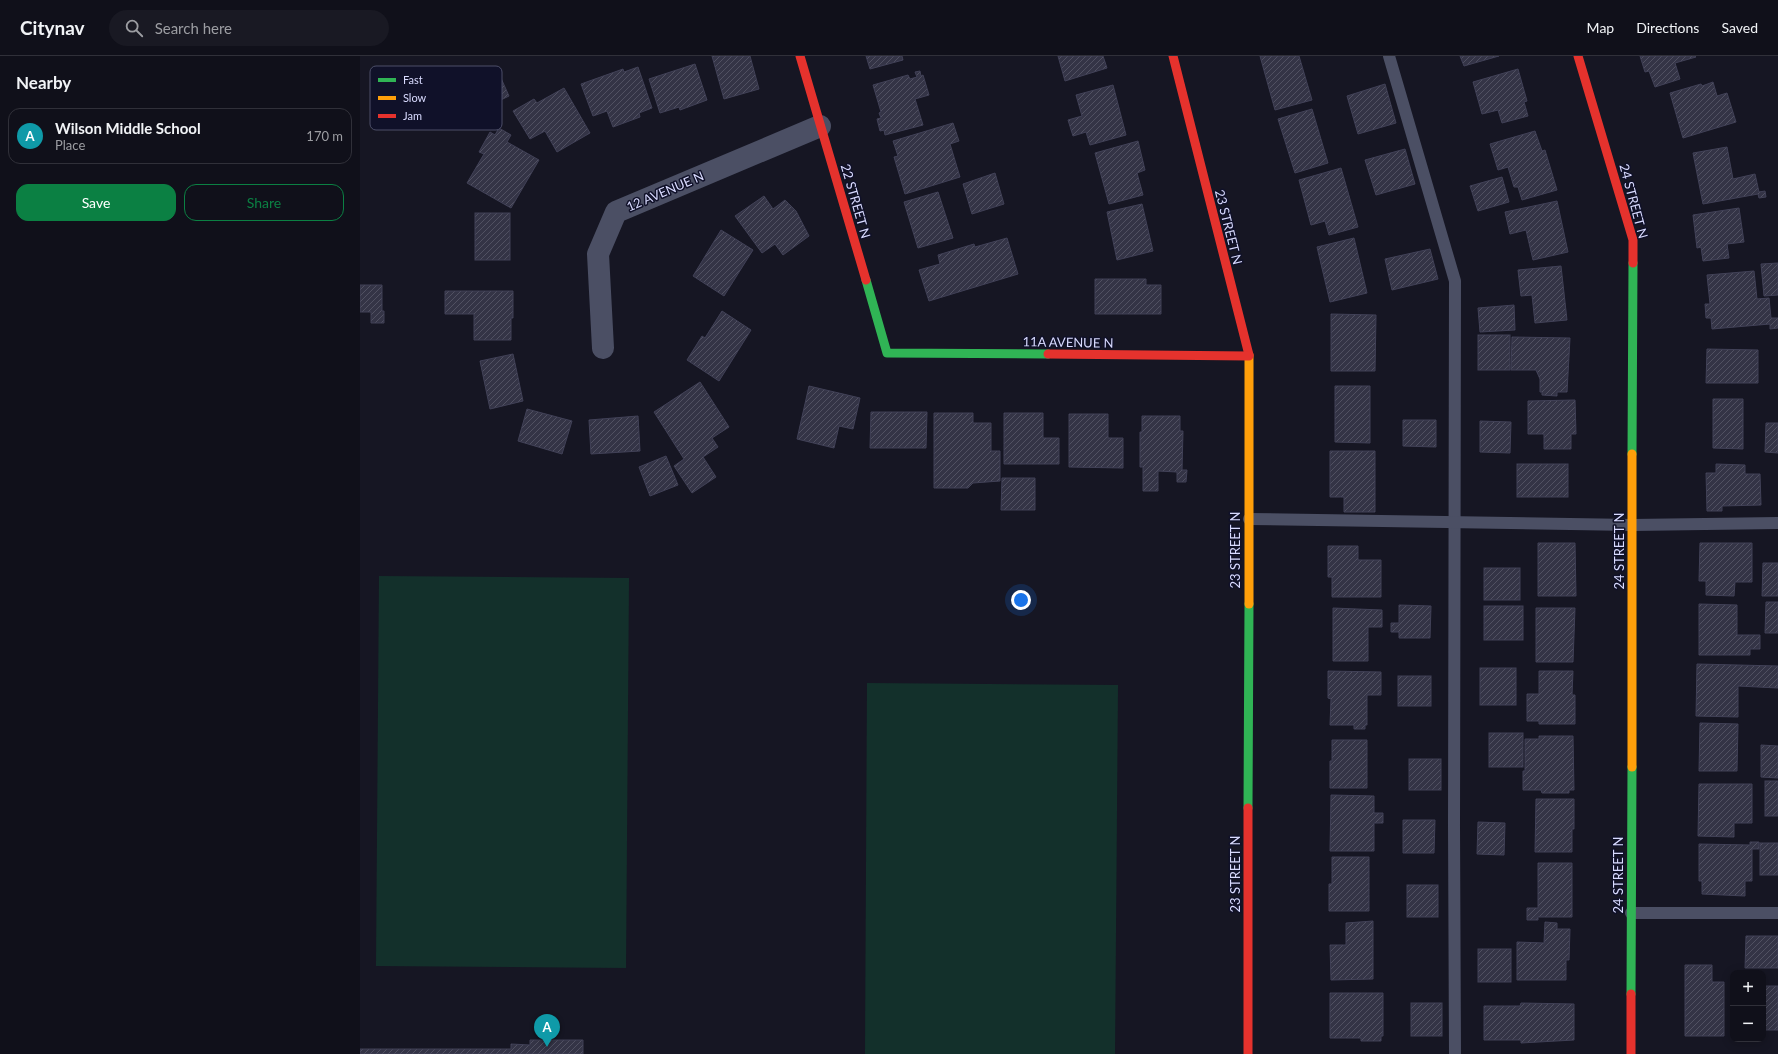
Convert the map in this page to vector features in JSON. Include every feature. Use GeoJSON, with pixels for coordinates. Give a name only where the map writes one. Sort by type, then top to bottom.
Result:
{"type":"FeatureCollection","features":[{"type":"Feature","properties":{"kind":"street","name":"22 STREET N"},"geometry":{"type":"LineString","coordinates":[[800,56],[886,353]]}},
{"type":"Feature","properties":{"kind":"street","name":"23 STREET N"},"geometry":{"type":"LineString","coordinates":[[1173,56],[1249,356],[1248,1054]]}},
{"type":"Feature","properties":{"kind":"street","name":"24 STREET N"},"geometry":{"type":"LineString","coordinates":[[1578,56],[1633,240],[1631,1054]]}},
{"type":"Feature","properties":{"kind":"street","name":"12 AVENUE N"},"geometry":{"type":"LineString","coordinates":[[603,348],[598,254],[616,212],[820,126]]}},
{"type":"Feature","properties":{"kind":"street","name":"11A AVENUE N"},"geometry":{"type":"LineString","coordinates":[[886,353],[1249,356]]}},
{"type":"Feature","properties":{"kind":"lane"},"geometry":{"type":"LineString","coordinates":[[1389,56],[1455,281],[1455,1054]]}},
{"type":"Feature","properties":{"kind":"lane"},"geometry":{"type":"LineString","coordinates":[[1248,519],[1632,525],[1778,523]]}},
{"type":"Feature","properties":{"kind":"lane"},"geometry":{"type":"LineString","coordinates":[[1631,913],[1778,913]]}},
{"type":"Feature","properties":{"kind":"green space"},"geometry":{"type":"Polygon","coordinates":[[[379,576],[629,578],[626,968],[376,966],[379,576]]]}},
{"type":"Feature","properties":{"kind":"green space"},"geometry":{"type":"Polygon","coordinates":[[[867,683],[1118,685],[1115,1054],[865,1054],[867,683]]]}},
{"type":"Feature","properties":{"kind":"building"},"geometry":{"type":"Polygon","coordinates":[[[712,56],[750,56],[759,89],[724,99],[712,56]]]}},
{"type":"Feature","properties":{"kind":"building"},"geometry":{"type":"Polygon","coordinates":[[[866,56],[902,56],[903,60],[870,69],[866,56]]]}},
{"type":"Feature","properties":{"kind":"building"},"geometry":{"type":"Polygon","coordinates":[[[1058,56],[1103,56],[1107,68],[1065,81],[1058,56]]]}},
{"type":"Feature","properties":{"kind":"building"},"geometry":{"type":"Polygon","coordinates":[[[1260,56],[1299,56],[1312,100],[1275,110],[1260,56]]]}},
{"type":"Feature","properties":{"kind":"building"},"geometry":{"type":"Polygon","coordinates":[[[1460,56],[1499,56],[1464,66],[1460,56]]]}},
{"type":"Feature","properties":{"kind":"building"},"geometry":{"type":"Polygon","coordinates":[[[1640,56],[1696,57],[1675,63],[1680,79],[1655,87],[1649,71],[1645,72],[1640,56]]]}},
{"type":"Feature","properties":{"kind":"building"},"geometry":{"type":"Polygon","coordinates":[[[695,64],[707,100],[680,110],[679,107],[660,113],[649,79],[695,64]]]}},
{"type":"Feature","properties":{"kind":"building"},"geometry":{"type":"Polygon","coordinates":[[[638,67],[652,108],[639,113],[640,117],[613,127],[607,111],[593,116],[581,84],[623,69],[624,72],[638,67]]]}},
{"type":"Feature","properties":{"kind":"building"},"geometry":{"type":"Polygon","coordinates":[[[1518,69],[1527,101],[1524,102],[1528,116],[1502,123],[1498,110],[1482,114],[1473,82],[1518,69]]]}},
{"type":"Feature","properties":{"kind":"building"},"geometry":{"type":"Polygon","coordinates":[[[920,71],[921,76],[923,75],[929,95],[915,99],[923,125],[885,135],[884,130],[880,131],[877,119],[881,118],[879,113],[881,112],[873,85],[908,75],[910,79],[917,77],[915,72],[920,71]]]}},
{"type":"Feature","properties":{"kind":"building"},"geometry":{"type":"Polygon","coordinates":[[[502,80],[509,96],[502,99],[502,80]]]}},
{"type":"Feature","properties":{"kind":"building"},"geometry":{"type":"Polygon","coordinates":[[[1713,82],[1717,96],[1727,93],[1736,122],[1683,138],[1670,93],[1713,82]]]}},
{"type":"Feature","properties":{"kind":"building"},"geometry":{"type":"Polygon","coordinates":[[[1385,84],[1396,123],[1358,134],[1347,96],[1385,84]]]}},
{"type":"Feature","properties":{"kind":"building"},"geometry":{"type":"Polygon","coordinates":[[[1113,85],[1126,135],[1090,145],[1086,132],[1073,136],[1068,120],[1082,116],[1076,95],[1113,85]]]}},
{"type":"Feature","properties":{"kind":"building"},"geometry":{"type":"Polygon","coordinates":[[[564,88],[590,133],[557,152],[545,131],[530,139],[513,111],[534,99],[537,103],[564,88]]]}},
{"type":"Feature","properties":{"kind":"building"},"geometry":{"type":"Polygon","coordinates":[[[1312,109],[1328,163],[1295,173],[1278,119],[1312,109]]]}},
{"type":"Feature","properties":{"kind":"building"},"geometry":{"type":"Polygon","coordinates":[[[953,123],[959,141],[950,144],[960,177],[905,194],[894,157],[898,156],[893,141],[953,123]]]}},
{"type":"Feature","properties":{"kind":"building"},"geometry":{"type":"Polygon","coordinates":[[[498,130],[502,130],[511,135],[507,142],[539,160],[511,208],[467,183],[484,154],[479,152],[490,132],[495,135],[498,130]]]}},
{"type":"Feature","properties":{"kind":"building"},"geometry":{"type":"Polygon","coordinates":[[[1535,131],[1542,151],[1545,150],[1557,190],[1522,200],[1518,187],[1514,187],[1508,167],[1498,170],[1490,144],[1535,131]]]}},
{"type":"Feature","properties":{"kind":"building"},"geometry":{"type":"Polygon","coordinates":[[[1138,141],[1145,170],[1137,173],[1143,195],[1109,204],[1095,153],[1138,141]]]}},
{"type":"Feature","properties":{"kind":"building"},"geometry":{"type":"Polygon","coordinates":[[[1727,147],[1733,179],[1755,174],[1759,192],[1765,191],[1766,197],[1759,198],[1758,194],[1703,204],[1693,153],[1727,147]]]}},
{"type":"Feature","properties":{"kind":"building"},"geometry":{"type":"Polygon","coordinates":[[[1405,149],[1415,184],[1376,195],[1365,160],[1405,149]]]}},
{"type":"Feature","properties":{"kind":"building"},"geometry":{"type":"Polygon","coordinates":[[[1341,168],[1358,227],[1329,235],[1325,221],[1311,225],[1299,180],[1341,168]]]}},
{"type":"Feature","properties":{"kind":"building"},"geometry":{"type":"Polygon","coordinates":[[[995,173],[1004,204],[972,214],[963,184],[995,173]]]}},
{"type":"Feature","properties":{"kind":"building"},"geometry":{"type":"Polygon","coordinates":[[[1502,177],[1509,202],[1478,211],[1470,186],[1502,177]]]}},
{"type":"Feature","properties":{"kind":"building"},"geometry":{"type":"Polygon","coordinates":[[[938,192],[953,238],[918,248],[904,202],[938,192]]]}},
{"type":"Feature","properties":{"kind":"building"},"geometry":{"type":"Polygon","coordinates":[[[764,196],[773,209],[785,200],[796,211],[809,236],[783,255],[775,244],[762,253],[735,216],[764,196]]]}},
{"type":"Feature","properties":{"kind":"building"},"geometry":{"type":"Polygon","coordinates":[[[1557,201],[1568,252],[1533,260],[1526,230],[1510,234],[1505,212],[1557,201]]]}},
{"type":"Feature","properties":{"kind":"building"},"geometry":{"type":"Polygon","coordinates":[[[1142,204],[1153,251],[1117,260],[1107,212],[1142,204]]]}},
{"type":"Feature","properties":{"kind":"building"},"geometry":{"type":"Polygon","coordinates":[[[1739,208],[1744,242],[1727,244],[1729,258],[1703,261],[1701,247],[1697,248],[1693,215],[1739,208]]]}},
{"type":"Feature","properties":{"kind":"building"},"geometry":{"type":"Polygon","coordinates":[[[475,213],[510,213],[510,260],[475,260],[475,213]]]}},
{"type":"Feature","properties":{"kind":"building"},"geometry":{"type":"Polygon","coordinates":[[[721,230],[753,250],[724,296],[693,276],[721,230]]]}},
{"type":"Feature","properties":{"kind":"building"},"geometry":{"type":"Polygon","coordinates":[[[1007,238],[1018,274],[929,301],[919,270],[940,264],[938,255],[974,244],[975,247],[1007,238]]]}},
{"type":"Feature","properties":{"kind":"building"},"geometry":{"type":"Polygon","coordinates":[[[1354,238],[1367,293],[1330,302],[1317,247],[1354,238]]]}},
{"type":"Feature","properties":{"kind":"building"},"geometry":{"type":"Polygon","coordinates":[[[1430,249],[1438,279],[1392,290],[1385,259],[1430,249]]]}},
{"type":"Feature","properties":{"kind":"building"},"geometry":{"type":"Polygon","coordinates":[[[1778,263],[1778,295],[1764,296],[1761,264],[1778,263]]]}},
{"type":"Feature","properties":{"kind":"building"},"geometry":{"type":"Polygon","coordinates":[[[1561,266],[1567,320],[1535,323],[1532,295],[1521,296],[1518,270],[1561,266]]]}},
{"type":"Feature","properties":{"kind":"building"},"geometry":{"type":"Polygon","coordinates":[[[1754,271],[1757,299],[1769,298],[1771,318],[1778,318],[1778,328],[1770,329],[1770,324],[1712,329],[1711,318],[1706,318],[1705,304],[1710,304],[1707,275],[1754,271]]]}},
{"type":"Feature","properties":{"kind":"building"},"geometry":{"type":"Polygon","coordinates":[[[1095,279],[1146,279],[1146,285],[1161,285],[1161,314],[1095,314],[1095,279]]]}},
{"type":"Feature","properties":{"kind":"building"},"geometry":{"type":"Polygon","coordinates":[[[360,285],[382,285],[382,311],[384,311],[384,323],[371,323],[371,312],[360,312],[360,285]]]}},
{"type":"Feature","properties":{"kind":"building"},"geometry":{"type":"Polygon","coordinates":[[[445,291],[513,291],[511,340],[474,340],[474,314],[445,314],[445,291]]]}},
{"type":"Feature","properties":{"kind":"building"},"geometry":{"type":"Polygon","coordinates":[[[1514,305],[1515,330],[1480,332],[1478,308],[1514,305]]]}},
{"type":"Feature","properties":{"kind":"building"},"geometry":{"type":"Polygon","coordinates":[[[722,311],[751,330],[719,381],[687,360],[702,336],[705,338],[722,311]]]}},
{"type":"Feature","properties":{"kind":"building"},"geometry":{"type":"Polygon","coordinates":[[[1331,314],[1376,315],[1375,371],[1331,371],[1331,314]]]}},
{"type":"Feature","properties":{"kind":"building"},"geometry":{"type":"Polygon","coordinates":[[[1478,335],[1510,335],[1510,370],[1478,370],[1478,335]]]}},
{"type":"Feature","properties":{"kind":"building"},"geometry":{"type":"Polygon","coordinates":[[[1512,337],[1570,338],[1567,392],[1557,392],[1557,396],[1542,395],[1542,392],[1540,392],[1540,379],[1536,370],[1511,370],[1512,337]]]}},
{"type":"Feature","properties":{"kind":"building"},"geometry":{"type":"Polygon","coordinates":[[[1707,349],[1758,350],[1758,383],[1706,383],[1707,349]]]}},
{"type":"Feature","properties":{"kind":"building"},"geometry":{"type":"Polygon","coordinates":[[[513,354],[523,401],[490,409],[480,361],[513,354]]]}},
{"type":"Feature","properties":{"kind":"building"},"geometry":{"type":"Polygon","coordinates":[[[700,382],[729,427],[712,438],[718,447],[703,457],[716,477],[692,493],[674,466],[684,459],[654,412],[700,382]]]}},
{"type":"Feature","properties":{"kind":"building"},"geometry":{"type":"Polygon","coordinates":[[[809,386],[860,398],[853,429],[839,426],[834,448],[797,439],[809,386]]]}},
{"type":"Feature","properties":{"kind":"building"},"geometry":{"type":"Polygon","coordinates":[[[1335,386],[1370,386],[1370,443],[1335,442],[1335,386]]]}},
{"type":"Feature","properties":{"kind":"building"},"geometry":{"type":"Polygon","coordinates":[[[1713,399],[1743,399],[1743,449],[1713,448],[1713,399]]]}},
{"type":"Feature","properties":{"kind":"building"},"geometry":{"type":"Polygon","coordinates":[[[1575,400],[1576,434],[1571,434],[1571,449],[1544,449],[1544,434],[1528,434],[1528,401],[1575,400]]]}},
{"type":"Feature","properties":{"kind":"building"},"geometry":{"type":"Polygon","coordinates":[[[527,409],[572,421],[562,454],[518,441],[527,409]]]}},
{"type":"Feature","properties":{"kind":"building"},"geometry":{"type":"Polygon","coordinates":[[[871,412],[927,412],[926,448],[870,448],[871,412]]]}},
{"type":"Feature","properties":{"kind":"building"},"geometry":{"type":"Polygon","coordinates":[[[934,413],[973,413],[973,423],[991,423],[991,451],[1000,451],[1000,481],[973,483],[968,488],[934,488],[934,413]]]}},
{"type":"Feature","properties":{"kind":"building"},"geometry":{"type":"Polygon","coordinates":[[[1004,413],[1043,413],[1043,438],[1059,438],[1059,464],[1004,464],[1004,413]]]}},
{"type":"Feature","properties":{"kind":"building"},"geometry":{"type":"Polygon","coordinates":[[[1069,414],[1108,414],[1108,438],[1123,438],[1123,468],[1069,467],[1069,414]]]}},
{"type":"Feature","properties":{"kind":"building"},"geometry":{"type":"Polygon","coordinates":[[[638,416],[640,451],[591,454],[589,420],[638,416]]]}},
{"type":"Feature","properties":{"kind":"building"},"geometry":{"type":"Polygon","coordinates":[[[1142,416],[1180,416],[1180,431],[1183,431],[1182,470],[1187,470],[1186,482],[1177,482],[1177,472],[1158,471],[1158,491],[1143,491],[1143,467],[1140,467],[1140,432],[1142,432],[1142,416]]]}},
{"type":"Feature","properties":{"kind":"building"},"geometry":{"type":"Polygon","coordinates":[[[1403,420],[1436,420],[1436,447],[1403,446],[1403,420]]]}},
{"type":"Feature","properties":{"kind":"building"},"geometry":{"type":"Polygon","coordinates":[[[1480,421],[1511,422],[1510,453],[1480,452],[1480,421]]]}},
{"type":"Feature","properties":{"kind":"building"},"geometry":{"type":"Polygon","coordinates":[[[1766,423],[1778,423],[1778,453],[1765,452],[1766,423]]]}},
{"type":"Feature","properties":{"kind":"building"},"geometry":{"type":"Polygon","coordinates":[[[1330,451],[1375,451],[1375,512],[1344,512],[1344,497],[1330,497],[1330,451]]]}},
{"type":"Feature","properties":{"kind":"building"},"geometry":{"type":"Polygon","coordinates":[[[666,456],[678,485],[650,496],[639,467],[666,456]]]}},
{"type":"Feature","properties":{"kind":"building"},"geometry":{"type":"Polygon","coordinates":[[[1517,464],[1568,464],[1568,497],[1517,497],[1517,464]]]}},
{"type":"Feature","properties":{"kind":"building"},"geometry":{"type":"Polygon","coordinates":[[[1716,464],[1745,465],[1745,474],[1760,474],[1761,505],[1722,506],[1722,511],[1707,511],[1706,473],[1716,473],[1716,464]]]}},
{"type":"Feature","properties":{"kind":"building"},"geometry":{"type":"Polygon","coordinates":[[[1002,478],[1035,478],[1035,510],[1001,510],[1002,478]]]}},
{"type":"Feature","properties":{"kind":"building"},"geometry":{"type":"Polygon","coordinates":[[[1538,543],[1575,543],[1576,596],[1538,596],[1538,543]]]}},
{"type":"Feature","properties":{"kind":"building"},"geometry":{"type":"Polygon","coordinates":[[[1700,543],[1752,543],[1752,582],[1735,582],[1734,596],[1706,595],[1706,581],[1699,581],[1700,543]]]}},
{"type":"Feature","properties":{"kind":"building"},"geometry":{"type":"Polygon","coordinates":[[[1328,546],[1358,546],[1358,560],[1381,560],[1381,597],[1332,597],[1332,577],[1328,577],[1328,546]]]}},
{"type":"Feature","properties":{"kind":"building"},"geometry":{"type":"Polygon","coordinates":[[[1763,563],[1778,563],[1778,596],[1762,596],[1763,563]]]}},
{"type":"Feature","properties":{"kind":"building"},"geometry":{"type":"Polygon","coordinates":[[[1484,568],[1520,568],[1520,600],[1484,600],[1484,568]]]}},
{"type":"Feature","properties":{"kind":"building"},"geometry":{"type":"Polygon","coordinates":[[[1766,602],[1778,602],[1778,633],[1765,633],[1766,602]]]}},
{"type":"Feature","properties":{"kind":"building"},"geometry":{"type":"Polygon","coordinates":[[[1699,604],[1737,605],[1737,635],[1760,635],[1760,649],[1750,649],[1750,655],[1699,655],[1699,604]]]}},
{"type":"Feature","properties":{"kind":"building"},"geometry":{"type":"Polygon","coordinates":[[[1399,605],[1431,606],[1430,638],[1399,638],[1399,632],[1391,632],[1391,623],[1399,623],[1399,605]]]}},
{"type":"Feature","properties":{"kind":"building"},"geometry":{"type":"Polygon","coordinates":[[[1484,606],[1523,606],[1523,640],[1484,640],[1484,606]]]}},
{"type":"Feature","properties":{"kind":"building"},"geometry":{"type":"Polygon","coordinates":[[[1333,608],[1382,610],[1382,627],[1368,627],[1368,661],[1333,661],[1333,608]]]}},
{"type":"Feature","properties":{"kind":"building"},"geometry":{"type":"Polygon","coordinates":[[[1536,608],[1575,608],[1573,662],[1536,662],[1536,608]]]}},
{"type":"Feature","properties":{"kind":"building"},"geometry":{"type":"Polygon","coordinates":[[[1697,664],[1778,666],[1778,688],[1738,686],[1738,717],[1696,716],[1697,664]]]}},
{"type":"Feature","properties":{"kind":"building"},"geometry":{"type":"Polygon","coordinates":[[[1480,668],[1516,668],[1516,705],[1480,705],[1480,668]]]}},
{"type":"Feature","properties":{"kind":"building"},"geometry":{"type":"Polygon","coordinates":[[[1328,671],[1381,672],[1381,695],[1367,695],[1367,725],[1365,725],[1365,729],[1354,729],[1354,725],[1330,725],[1331,699],[1328,698],[1328,671]]]}},
{"type":"Feature","properties":{"kind":"building"},"geometry":{"type":"Polygon","coordinates":[[[1539,671],[1573,671],[1572,695],[1575,695],[1575,724],[1539,724],[1539,721],[1527,721],[1527,694],[1539,694],[1539,671]]]}},
{"type":"Feature","properties":{"kind":"building"},"geometry":{"type":"Polygon","coordinates":[[[1398,676],[1431,676],[1431,706],[1398,706],[1398,676]]]}},
{"type":"Feature","properties":{"kind":"building"},"geometry":{"type":"Polygon","coordinates":[[[1700,723],[1738,724],[1737,771],[1699,771],[1700,723]]]}},
{"type":"Feature","properties":{"kind":"building"},"geometry":{"type":"Polygon","coordinates":[[[1489,733],[1523,733],[1523,767],[1489,767],[1489,733]]]}},
{"type":"Feature","properties":{"kind":"building"},"geometry":{"type":"Polygon","coordinates":[[[1539,736],[1573,736],[1574,790],[1569,790],[1569,793],[1542,793],[1541,790],[1523,790],[1523,771],[1525,771],[1525,739],[1539,739],[1539,736]]]}},
{"type":"Feature","properties":{"kind":"building"},"geometry":{"type":"Polygon","coordinates":[[[1332,740],[1367,740],[1367,788],[1330,788],[1332,740]]]}},
{"type":"Feature","properties":{"kind":"building"},"geometry":{"type":"Polygon","coordinates":[[[1761,745],[1778,746],[1778,778],[1761,777],[1761,745]]]}},
{"type":"Feature","properties":{"kind":"building"},"geometry":{"type":"Polygon","coordinates":[[[1409,759],[1441,759],[1441,790],[1409,790],[1409,759]]]}},
{"type":"Feature","properties":{"kind":"building"},"geometry":{"type":"Polygon","coordinates":[[[1765,781],[1778,781],[1778,816],[1765,816],[1765,781]]]}},
{"type":"Feature","properties":{"kind":"building"},"geometry":{"type":"Polygon","coordinates":[[[1699,784],[1752,784],[1752,823],[1734,823],[1734,837],[1698,836],[1699,784]]]}},
{"type":"Feature","properties":{"kind":"building"},"geometry":{"type":"Polygon","coordinates":[[[1331,795],[1374,796],[1374,813],[1383,813],[1383,823],[1374,823],[1374,851],[1330,851],[1331,795]]]}},
{"type":"Feature","properties":{"kind":"building"},"geometry":{"type":"Polygon","coordinates":[[[1536,799],[1574,799],[1572,852],[1535,852],[1536,799]]]}},
{"type":"Feature","properties":{"kind":"building"},"geometry":{"type":"Polygon","coordinates":[[[1403,820],[1435,820],[1434,853],[1403,853],[1403,820]]]}},
{"type":"Feature","properties":{"kind":"building"},"geometry":{"type":"Polygon","coordinates":[[[1478,822],[1505,823],[1504,855],[1477,854],[1478,822]]]}},
{"type":"Feature","properties":{"kind":"building"},"geometry":{"type":"Polygon","coordinates":[[[1750,842],[1759,842],[1759,849],[1752,849],[1752,881],[1745,881],[1745,896],[1702,894],[1702,881],[1699,881],[1699,844],[1750,845],[1750,842]]]}},
{"type":"Feature","properties":{"kind":"building"},"geometry":{"type":"Polygon","coordinates":[[[1760,843],[1778,843],[1778,875],[1760,875],[1760,843]]]}},
{"type":"Feature","properties":{"kind":"building"},"geometry":{"type":"Polygon","coordinates":[[[1332,857],[1369,857],[1369,911],[1329,911],[1329,884],[1332,884],[1332,857]]]}},
{"type":"Feature","properties":{"kind":"building"},"geometry":{"type":"Polygon","coordinates":[[[1538,863],[1572,863],[1572,917],[1538,917],[1538,920],[1527,920],[1527,908],[1538,908],[1538,863]]]}},
{"type":"Feature","properties":{"kind":"building"},"geometry":{"type":"Polygon","coordinates":[[[1407,885],[1438,885],[1438,917],[1407,917],[1407,885]]]}},
{"type":"Feature","properties":{"kind":"building"},"geometry":{"type":"Polygon","coordinates":[[[1373,921],[1373,979],[1331,980],[1330,945],[1346,945],[1346,923],[1373,921]]]}},
{"type":"Feature","properties":{"kind":"building"},"geometry":{"type":"Polygon","coordinates":[[[1545,922],[1557,923],[1557,929],[1570,929],[1569,960],[1566,960],[1566,980],[1517,980],[1517,942],[1544,943],[1545,922]]]}},
{"type":"Feature","properties":{"kind":"building"},"geometry":{"type":"Polygon","coordinates":[[[1746,936],[1778,936],[1778,968],[1745,968],[1746,936]]]}},
{"type":"Feature","properties":{"kind":"building"},"geometry":{"type":"Polygon","coordinates":[[[1478,949],[1511,949],[1511,982],[1478,982],[1478,949]]]}},
{"type":"Feature","properties":{"kind":"building"},"geometry":{"type":"Polygon","coordinates":[[[1685,965],[1712,965],[1712,982],[1724,982],[1724,1036],[1685,1036],[1685,965]]]}},
{"type":"Feature","properties":{"kind":"building"},"geometry":{"type":"Polygon","coordinates":[[[1766,986],[1778,986],[1778,1030],[1766,1030],[1766,986]]]}},
{"type":"Feature","properties":{"kind":"building"},"geometry":{"type":"Polygon","coordinates":[[[1330,993],[1383,993],[1383,1036],[1381,1036],[1381,1041],[1361,1041],[1361,1038],[1330,1038],[1330,993]]]}},
{"type":"Feature","properties":{"kind":"building"},"geometry":{"type":"Polygon","coordinates":[[[1411,1003],[1442,1003],[1442,1036],[1411,1036],[1411,1003]]]}},
{"type":"Feature","properties":{"kind":"building"},"geometry":{"type":"Polygon","coordinates":[[[1521,1003],[1574,1004],[1574,1040],[1521,1043],[1521,1040],[1484,1040],[1484,1006],[1520,1006],[1521,1003]]]}},
{"type":"Feature","properties":{"kind":"building"},"geometry":{"type":"Polygon","coordinates":[[[530,1040],[583,1040],[583,1054],[360,1054],[360,1049],[511,1049],[511,1044],[530,1045],[530,1040]]]}},
{"type":"Feature","properties":{"kind":"traffic: fast"},"geometry":{"type":"LineString","coordinates":[[1632,454],[1633,263]]}},
{"type":"Feature","properties":{"kind":"traffic: fast"},"geometry":{"type":"LineString","coordinates":[[866,280],[887,353],[1048,354]]}},
{"type":"Feature","properties":{"kind":"traffic: fast"},"geometry":{"type":"LineString","coordinates":[[1248,808],[1249,604]]}},
{"type":"Feature","properties":{"kind":"traffic: fast"},"geometry":{"type":"LineString","coordinates":[[1631,994],[1632,767]]}},
{"type":"Feature","properties":{"kind":"traffic: slow"},"geometry":{"type":"LineString","coordinates":[[1249,355],[1249,604]]}},
{"type":"Feature","properties":{"kind":"traffic: slow"},"geometry":{"type":"LineString","coordinates":[[1632,454],[1632,767]]}},
{"type":"Feature","properties":{"kind":"traffic: jam"},"geometry":{"type":"LineString","coordinates":[[800,56],[866,280]]}},
{"type":"Feature","properties":{"kind":"traffic: jam"},"geometry":{"type":"LineString","coordinates":[[1173,56],[1249,355]]}},
{"type":"Feature","properties":{"kind":"traffic: jam"},"geometry":{"type":"LineString","coordinates":[[1578,56],[1633,240],[1633,263]]}},
{"type":"Feature","properties":{"kind":"traffic: jam"},"geometry":{"type":"LineString","coordinates":[[1048,354],[1249,356]]}},
{"type":"Feature","properties":{"kind":"traffic: jam"},"geometry":{"type":"LineString","coordinates":[[1248,808],[1248,1054]]}},
{"type":"Feature","properties":{"kind":"traffic: jam"},"geometry":{"type":"LineString","coordinates":[[1631,994],[1631,1054]]}},
{"type":"Feature","properties":{"kind":"place","name":"Wilson Middle School"},"geometry":{"type":"Point","coordinates":[547,1047]}}]}
